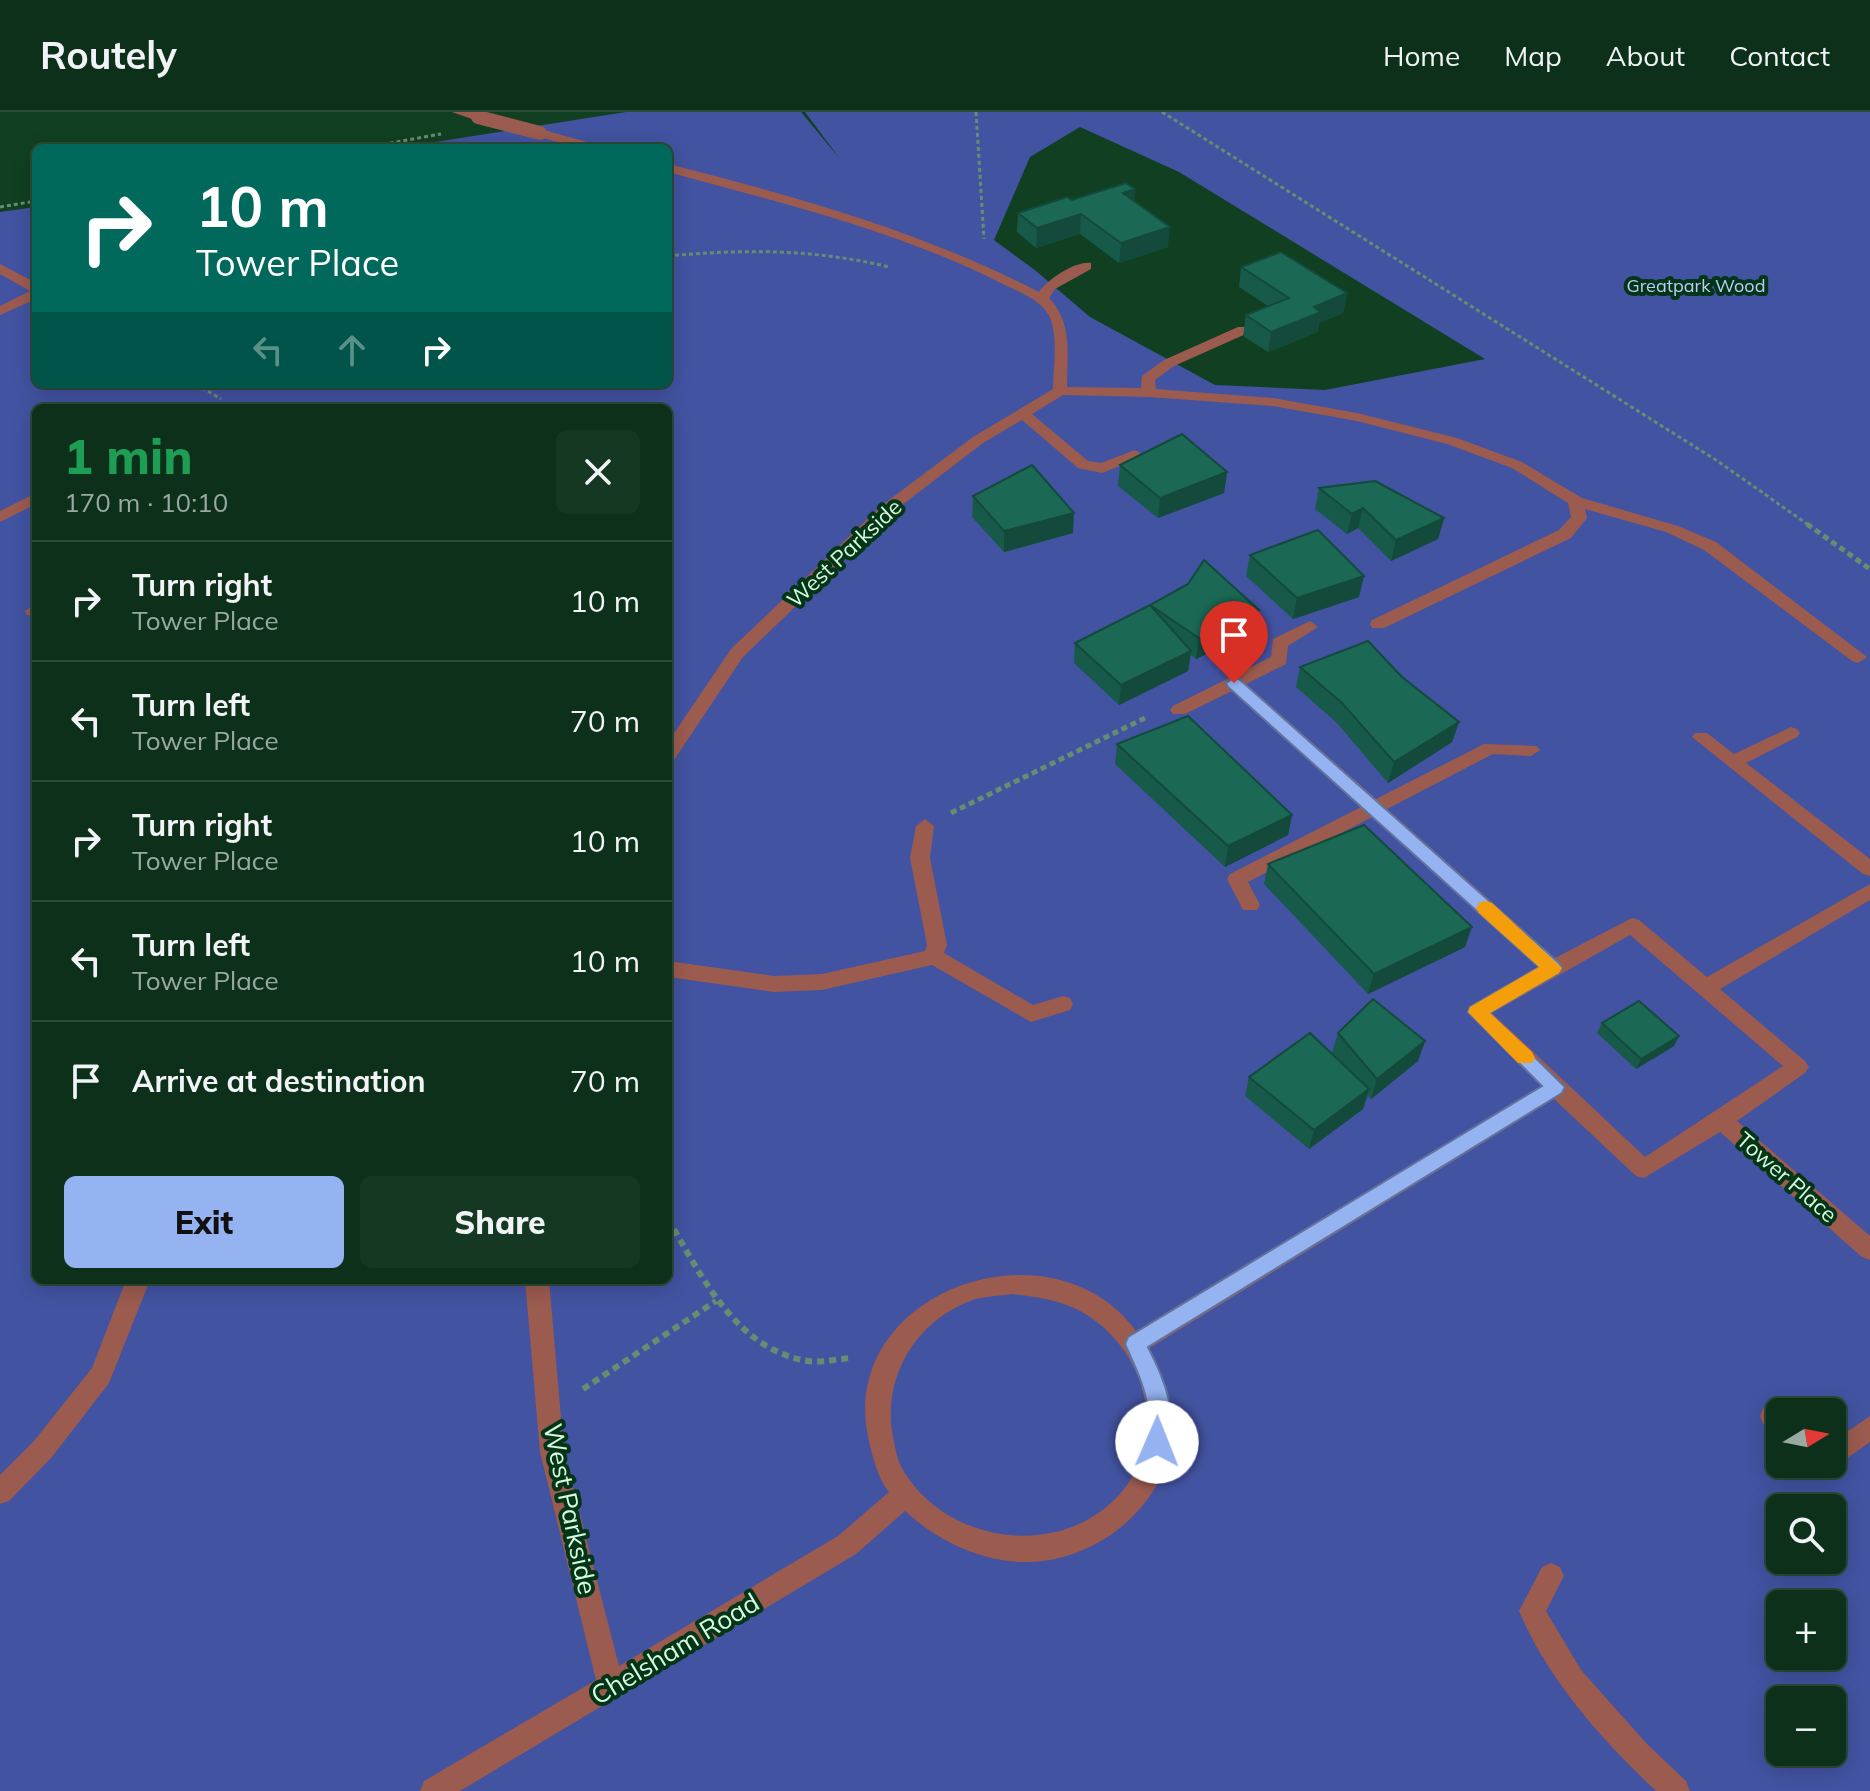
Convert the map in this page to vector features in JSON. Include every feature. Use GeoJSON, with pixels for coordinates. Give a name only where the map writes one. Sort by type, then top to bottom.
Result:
{"type":"FeatureCollection","features":[{"type":"Feature","properties":{"kind":"street"},"geometry":{"type":"LineString","coordinates":[[458,112],[580,144]]}},
{"type":"Feature","properties":{"kind":"street"},"geometry":{"type":"LineString","coordinates":[[672,169],[813,208],[986,270],[1042,299],[1055,312],[1060,327],[1060,391],[1149,393],[1273,402],[1384,423],[1452,441],[1517,465],[1576,501],[1672,529],[1710,546],[1858,657]]}},
{"type":"Feature","properties":{"kind":"street"},"geometry":{"type":"LineString","coordinates":[[1042,299],[1050,286],[1086,266]]}},
{"type":"Feature","properties":{"kind":"street"},"geometry":{"type":"LineString","coordinates":[[0,268],[32,289]]}},
{"type":"Feature","properties":{"kind":"street"},"geometry":{"type":"LineString","coordinates":[[0,311],[32,294]]}},
{"type":"Feature","properties":{"kind":"street"},"geometry":{"type":"LineString","coordinates":[[1149,393],[1147,379],[1169,363],[1243,330]]}},
{"type":"Feature","properties":{"kind":"street","name":"West Parkside"},"geometry":{"type":"LineString","coordinates":[[672,750],[737,653],[887,509],[978,440],[1060,391]]}},
{"type":"Feature","properties":{"kind":"street"},"geometry":{"type":"LineString","coordinates":[[1022,413],[1083,465],[1102,468],[1135,455]]}},
{"type":"Feature","properties":{"kind":"street"},"geometry":{"type":"LineString","coordinates":[[0,517],[32,501]]}},
{"type":"Feature","properties":{"kind":"street"},"geometry":{"type":"LineString","coordinates":[[1378,624],[1565,534],[1579,518],[1576,501]]}},
{"type":"Feature","properties":{"kind":"street"},"geometry":{"type":"LineString","coordinates":[[1179,710],[1280,660],[1279,643],[1310,627]]}},
{"type":"Feature","properties":{"kind":"street"},"geometry":{"type":"LineString","coordinates":[[1234,683],[1553,968]]}},
{"type":"Feature","properties":{"kind":"street"},"geometry":{"type":"LineString","coordinates":[[1733,762],[1791,733]]}},
{"type":"Feature","properties":{"kind":"street"},"geometry":{"type":"LineString","coordinates":[[1701,737],[1870,869]]}},
{"type":"Feature","properties":{"kind":"street"},"geometry":{"type":"LineString","coordinates":[[1250,905],[1237,879],[1490,748],[1531,750]]}},
{"type":"Feature","properties":{"kind":"street"},"geometry":{"type":"LineString","coordinates":[[672,970],[774,984],[822,982],[919,962],[933,956],[937,945],[920,858],[925,826]]}},
{"type":"Feature","properties":{"kind":"street"},"geometry":{"type":"LineString","coordinates":[[1705,988],[1870,891]]}},
{"type":"Feature","properties":{"kind":"street","name":"Tower Place"},"geometry":{"type":"LineString","coordinates":[[1556,1087],[1477,1012],[1632,925],[1798,1067],[1721,1120],[1870,1250]]}},
{"type":"Feature","properties":{"kind":"street"},"geometry":{"type":"LineString","coordinates":[[933,956],[1031,1014],[1063,1004]]}},
{"type":"Feature","properties":{"kind":"street"},"geometry":{"type":"LineString","coordinates":[[1135,1344],[1556,1087],[1644,1169],[1721,1120]]}},
{"type":"Feature","properties":{"kind":"street"},"geometry":{"type":"LineString","coordinates":[[0,1492],[43,1449],[101,1375],[136,1284]]}},
{"type":"Feature","properties":{"kind":"street","name":"West Parkside"},"geometry":{"type":"LineString","coordinates":[[537,1284],[552,1452],[611,1688]]}},
{"type":"Feature","properties":{"kind":"street"},"geometry":{"type":"LineString","coordinates":[[1012,1284],[1059,1291],[1101,1311],[1135,1344],[1154,1381],[1157,1394],[1161,1422],[1154,1463],[1132,1500],[1100,1529],[1057,1546],[1011,1550],[965,1539],[925,1515],[893,1478],[877,1433],[878,1387],[895,1345],[926,1312],[967,1291],[1012,1284]]}},
{"type":"Feature","properties":{"kind":"street"},"geometry":{"type":"LineString","coordinates":[[1846,1446],[1870,1427]]}},
{"type":"Feature","properties":{"kind":"street","name":"Chelsham Road"},"geometry":{"type":"LineString","coordinates":[[434,1791],[847,1545],[907,1493]]}},
{"type":"Feature","properties":{"kind":"street"},"geometry":{"type":"LineString","coordinates":[[1551,1576],[1532,1611],[1572,1679],[1637,1754],[1676,1791]]}},
{"type":"Feature","properties":{"kind":"path"},"geometry":{"type":"LineString","coordinates":[[976,112],[986,270]]}},
{"type":"Feature","properties":{"kind":"path"},"geometry":{"type":"LineString","coordinates":[[1162,112],[1716,460],[1870,569]]}},
{"type":"Feature","properties":{"kind":"path"},"geometry":{"type":"LineString","coordinates":[[0,207],[32,202]]}},
{"type":"Feature","properties":{"kind":"path"},"geometry":{"type":"LineString","coordinates":[[672,256],[717,250],[779,251],[895,269]]}},
{"type":"Feature","properties":{"kind":"path"},"geometry":{"type":"LineString","coordinates":[[203,388],[221,399]]}},
{"type":"Feature","properties":{"kind":"path"},"geometry":{"type":"LineString","coordinates":[[925,826],[1171,706],[1179,710]]}},
{"type":"Feature","properties":{"kind":"path"},"geometry":{"type":"LineString","coordinates":[[672,1226],[716,1301],[767,1347],[809,1361],[848,1359],[895,1345]]}},
{"type":"Feature","properties":{"kind":"path"},"geometry":{"type":"LineString","coordinates":[[549,1412],[716,1301]]}},
{"type":"Feature","properties":{"kind":"green space","name":"Greatpark Wood"},"geometry":{"type":"Polygon","coordinates":[[[626,112],[801,112],[840,159],[805,112],[1870,112],[1870,1791],[0,1791],[0,212],[32,208],[32,388],[672,388],[672,144],[422,144],[626,112]],[[1080,127],[1030,157],[994,240],[1090,317],[1215,385],[1325,390],[1485,359],[1179,172],[1080,127]]]}},
{"type":"Feature","properties":{"kind":"building"},"geometry":{"type":"Polygon","coordinates":[[[1126,183],[1135,189],[1123,193],[1170,227],[1121,243],[1081,214],[1037,228],[1018,213],[1067,197],[1072,200],[1126,183]]]}},
{"type":"Feature","properties":{"kind":"building"},"geometry":{"type":"Polygon","coordinates":[[[1281,252],[1347,293],[1314,307],[1321,312],[1271,332],[1246,315],[1289,298],[1241,267],[1281,252]]]}},
{"type":"Feature","properties":{"kind":"building"},"geometry":{"type":"Polygon","coordinates":[[[1182,434],[1227,472],[1160,498],[1120,465],[1182,434]]]}},
{"type":"Feature","properties":{"kind":"building"},"geometry":{"type":"Polygon","coordinates":[[[1032,465],[1074,513],[1004,531],[973,496],[1032,465]]]}},
{"type":"Feature","properties":{"kind":"building"},"geometry":{"type":"Polygon","coordinates":[[[1375,481],[1444,518],[1396,540],[1363,508],[1352,514],[1319,488],[1375,481]]]}},
{"type":"Feature","properties":{"kind":"building"},"geometry":{"type":"Polygon","coordinates":[[[1318,530],[1364,576],[1297,598],[1250,555],[1318,530]]]}},
{"type":"Feature","properties":{"kind":"building"},"geometry":{"type":"Polygon","coordinates":[[[1204,560],[1259,610],[1199,638],[1150,605],[1188,584],[1204,560]]]}},
{"type":"Feature","properties":{"kind":"building"},"geometry":{"type":"Polygon","coordinates":[[[1150,605],[1191,651],[1121,685],[1075,643],[1150,605]]]}},
{"type":"Feature","properties":{"kind":"building"},"geometry":{"type":"Polygon","coordinates":[[[1368,641],[1402,677],[1459,722],[1394,762],[1342,703],[1300,667],[1368,641]]]}},
{"type":"Feature","properties":{"kind":"building"},"geometry":{"type":"Polygon","coordinates":[[[1188,716],[1292,815],[1228,846],[1117,744],[1188,716]]]}},
{"type":"Feature","properties":{"kind":"building"},"geometry":{"type":"Polygon","coordinates":[[[1364,825],[1472,927],[1374,974],[1268,864],[1364,825]]]}},
{"type":"Feature","properties":{"kind":"building"},"geometry":{"type":"Polygon","coordinates":[[[1373,999],[1425,1041],[1377,1079],[1338,1033],[1373,999]]]}},
{"type":"Feature","properties":{"kind":"building"},"geometry":{"type":"Polygon","coordinates":[[[1639,1001],[1679,1036],[1641,1059],[1602,1023],[1639,1001]]]}},
{"type":"Feature","properties":{"kind":"building"},"geometry":{"type":"Polygon","coordinates":[[[1310,1033],[1369,1089],[1314,1130],[1249,1077],[1310,1033]]]}},
{"type":"Feature","properties":{"kind":"slow traffic"},"geometry":{"type":"LineString","coordinates":[[1485,908],[1553,968],[1477,1012],[1525,1058]]}},
{"type":"Feature","properties":{"kind":"route"},"geometry":{"type":"LineString","coordinates":[[1157,1442],[1161,1422],[1154,1381],[1135,1344],[1556,1087],[1477,1012],[1553,968],[1234,683]]}}]}
